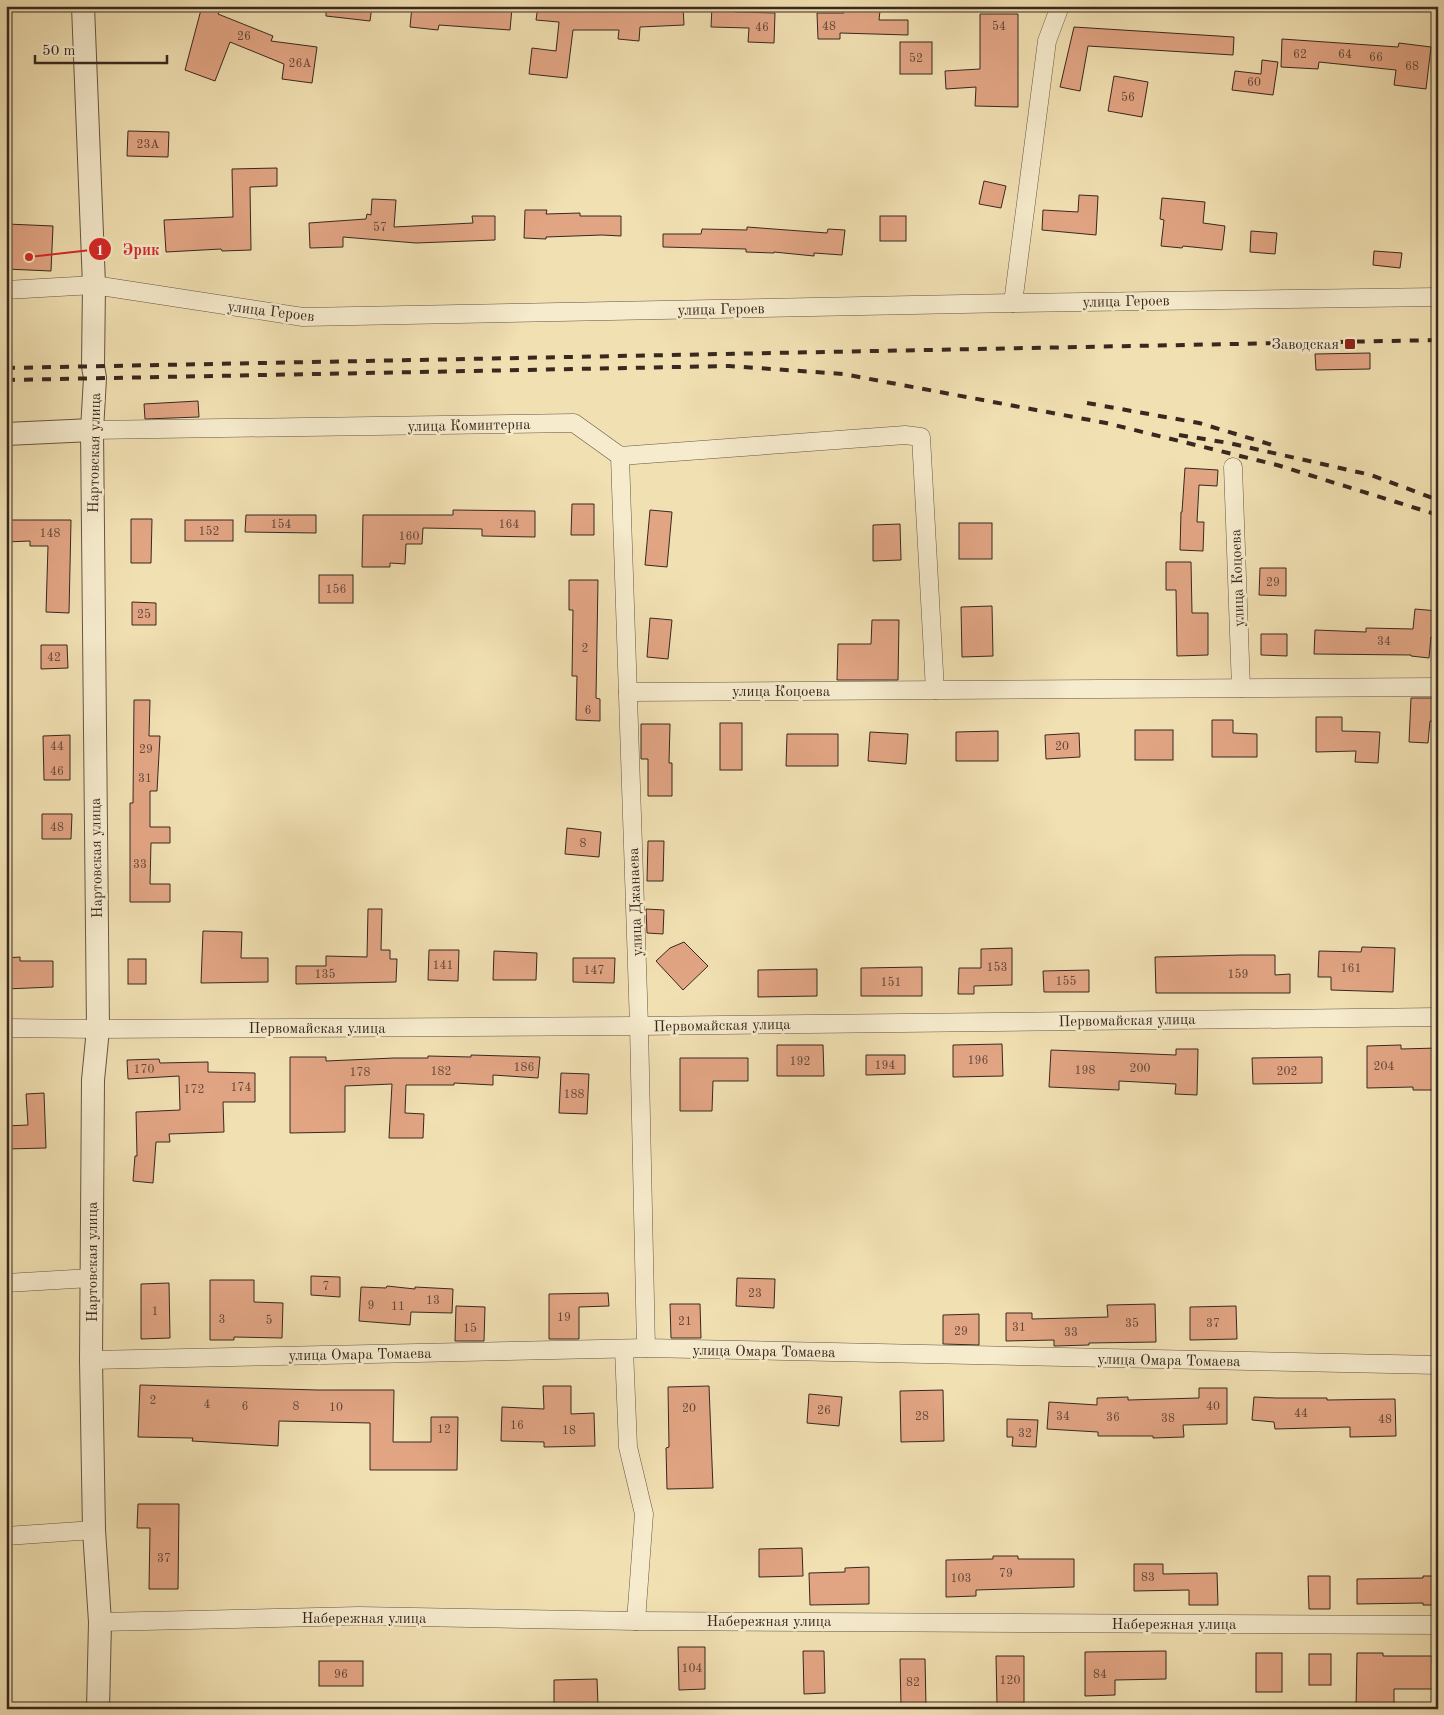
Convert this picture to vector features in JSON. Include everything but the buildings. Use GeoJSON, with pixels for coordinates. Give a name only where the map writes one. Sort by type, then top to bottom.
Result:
{"type":"FeatureCollection","features":[{"type":"Feature","properties":{"kind":"street","name":"Нартовская улица"},"geometry":{"type":"LineString","coordinates":[[83,6],[94,285],[95,378],[92,430],[98,1029],[93,1080],[91,1360],[94,1530],[100,1622],[98,1709]]}},
{"type":"Feature","properties":{"kind":"street"},"geometry":{"type":"LineString","coordinates":[[1013,303],[1048,41],[1060,6]]}},
{"type":"Feature","properties":{"kind":"street","name":"улица Героев"},"geometry":{"type":"LineString","coordinates":[[6,290],[94,285],[303,317],[1438,297]]}},
{"type":"Feature","properties":{"kind":"street","name":"улица Коминтерна"},"geometry":{"type":"LineString","coordinates":[[6,434],[92,430],[574,423],[620,456]]}},
{"type":"Feature","properties":{"kind":"street"},"geometry":{"type":"LineString","coordinates":[[620,456],[905,435],[921,437],[935,690]]}},
{"type":"Feature","properties":{"kind":"street","name":"улица Джанаева"},"geometry":{"type":"LineString","coordinates":[[620,456],[639,1026],[646,1348]]}},
{"type":"Feature","properties":{"kind":"street","name":"улица Коцоева"},"geometry":{"type":"LineString","coordinates":[[1233,467],[1241,688]]}},
{"type":"Feature","properties":{"kind":"street","name":"улица Коцоева"},"geometry":{"type":"LineString","coordinates":[[628,692],[1438,687]]}},
{"type":"Feature","properties":{"kind":"street","name":"Первомайская улица"},"geometry":{"type":"LineString","coordinates":[[6,1028],[639,1026],[1438,1017]]}},
{"type":"Feature","properties":{"kind":"street"},"geometry":{"type":"LineString","coordinates":[[6,1283],[91,1278]]}},
{"type":"Feature","properties":{"kind":"street","name":"улица Омара Томаева"},"geometry":{"type":"LineString","coordinates":[[91,1360],[646,1348],[1438,1365]]}},
{"type":"Feature","properties":{"kind":"street"},"geometry":{"type":"LineString","coordinates":[[624,1349],[628,1447],[644,1514],[636,1621]]}},
{"type":"Feature","properties":{"kind":"street"},"geometry":{"type":"LineString","coordinates":[[6,1536],[94,1530]]}},
{"type":"Feature","properties":{"kind":"street","name":"Набережная улица"},"geometry":{"type":"LineString","coordinates":[[100,1622],[359,1616],[636,1621],[1438,1625]]}},
{"type":"Feature","properties":{"kind":"railway"},"geometry":{"type":"LineString","coordinates":[[6,368],[1438,340]]}},
{"type":"Feature","properties":{"kind":"railway"},"geometry":{"type":"LineString","coordinates":[[6,380],[729,366],[843,374],[1106,423],[1277,465],[1438,515]]}},
{"type":"Feature","properties":{"kind":"railway"},"geometry":{"type":"LineString","coordinates":[[1087,403],[1199,423],[1279,447]]}},
{"type":"Feature","properties":{"kind":"railway"},"geometry":{"type":"LineString","coordinates":[[1179,435],[1229,443],[1371,475],[1438,500]]}},
{"type":"Feature","properties":{"kind":"place","name":"Эрик"},"geometry":{"type":"Point","coordinates":[29,257]}},
{"type":"Feature","properties":{"kind":"place","name":"Заводская"},"geometry":{"type":"Point","coordinates":[1350,344]}}]}
